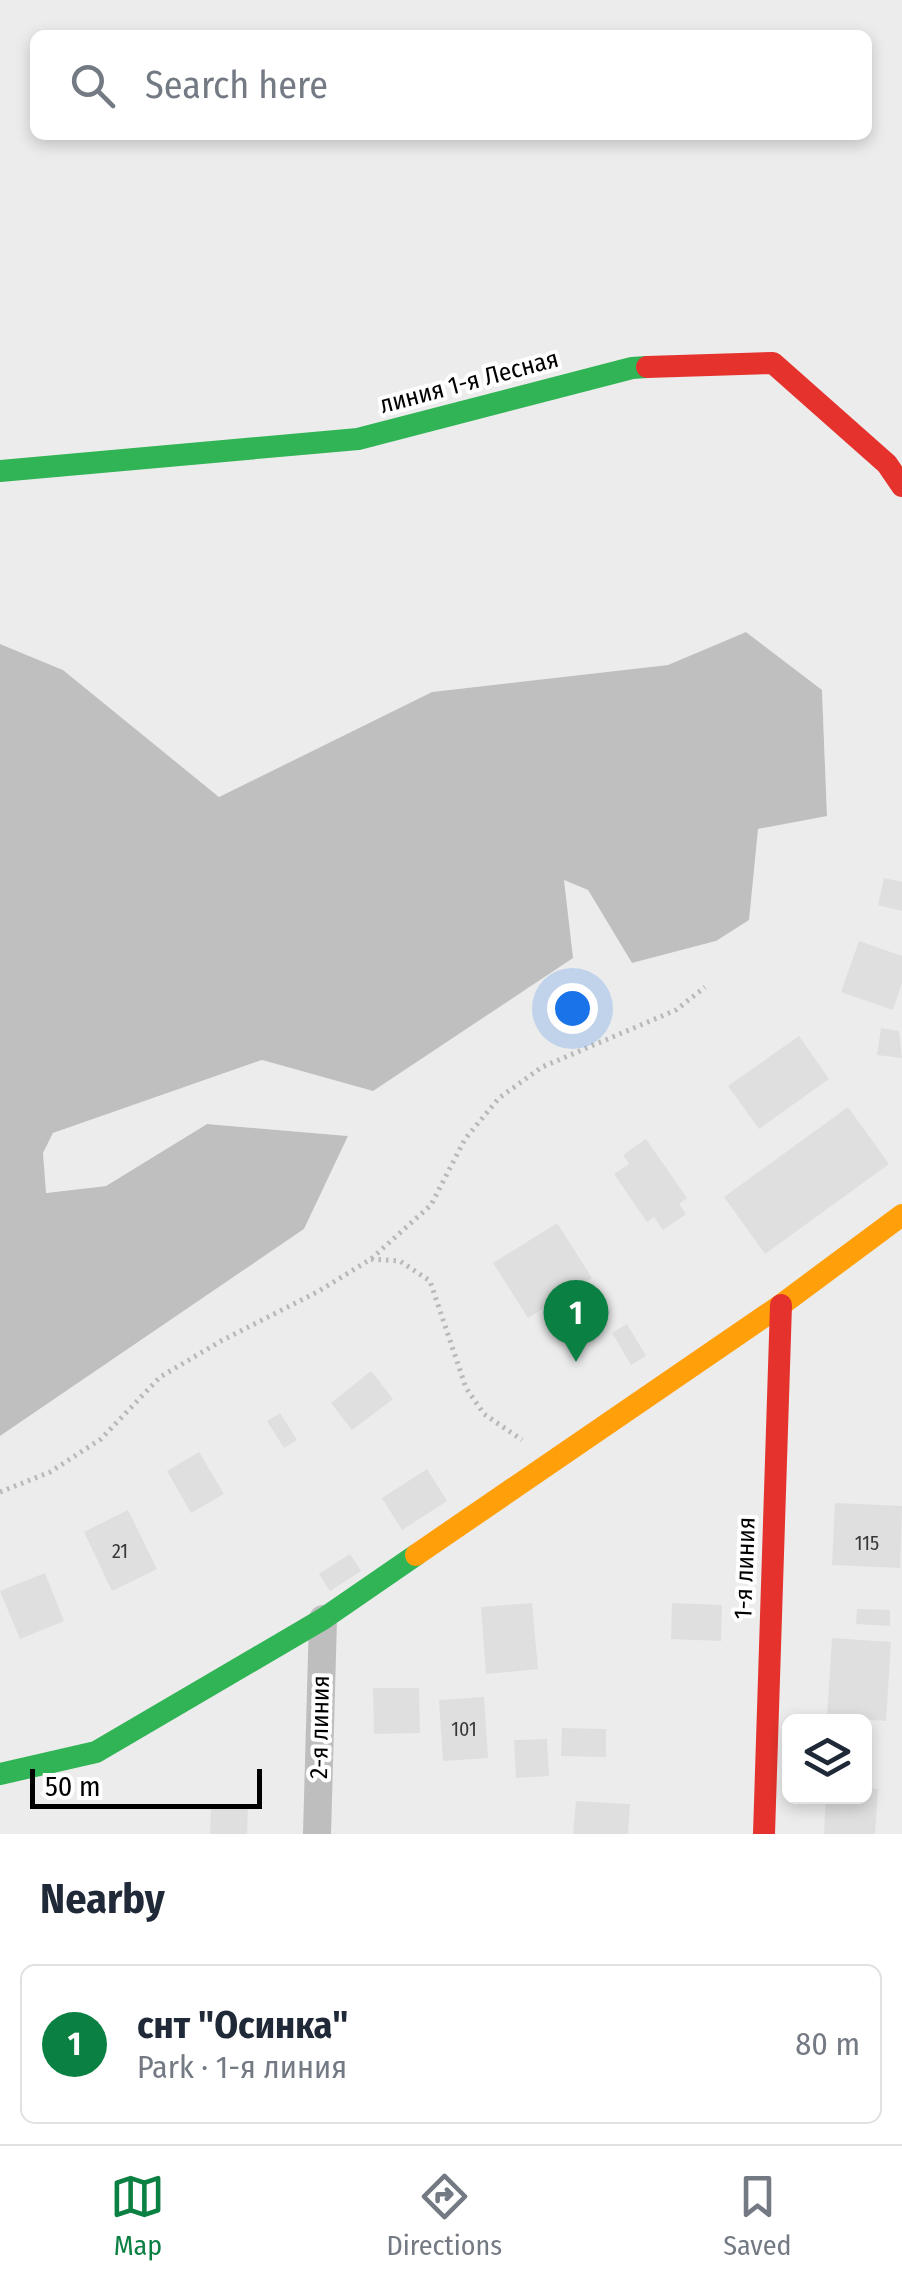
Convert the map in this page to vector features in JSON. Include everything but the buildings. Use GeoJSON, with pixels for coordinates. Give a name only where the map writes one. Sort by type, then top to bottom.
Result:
{"type":"FeatureCollection","features":[{"type":"Feature","properties":{"kind":"street","name":"линия 1-я Лесная"},"geometry":{"type":"LineString","coordinates":[[0,472],[358,439],[632,368],[774,363],[887,464],[902,486]]}},
{"type":"Feature","properties":{"kind":"street"},"geometry":{"type":"LineString","coordinates":[[0,1774],[96,1752],[323,1619],[781,1305],[902,1216]]}},
{"type":"Feature","properties":{"kind":"street","name":"1-я линия"},"geometry":{"type":"LineString","coordinates":[[764,1834],[781,1305]]}},
{"type":"Feature","properties":{"kind":"street","name":"2-я линия"},"geometry":{"type":"LineString","coordinates":[[318,1834],[323,1619]]}},
{"type":"Feature","properties":{"kind":"path"},"geometry":{"type":"LineString","coordinates":[[0,1492],[50,1472],[101,1439],[160,1377],[318,1291],[370,1258],[431,1205],[465,1139],[499,1098],[542,1067],[676,1010],[705,987]]}},
{"type":"Feature","properties":{"kind":"path"},"geometry":{"type":"LineString","coordinates":[[370,1258],[400,1260],[430,1281],[466,1388],[475,1402],[484,1414],[554,1460]]}},
{"type":"Feature","properties":{"kind":"shaded area"},"geometry":{"type":"Polygon","coordinates":[[[0,0],[902,0],[902,1834],[0,1834],[0,1436],[304,1229],[348,1136],[207,1124],[106,1186],[45,1193],[43,1153],[53,1133],[262,1060],[373,1091],[563,879],[588,890],[632,963],[716,941],[758,829],[827,815],[822,690],[746,632],[669,665],[432,692],[219,797],[63,670],[0,644],[0,0]]]}},
{"type":"Feature","properties":{"kind":"shaded area"},"geometry":{"type":"Polygon","coordinates":[[[746,632],[822,690],[827,816],[758,829],[749,920],[716,941],[632,963],[588,890],[564,880],[573,958],[373,1091],[262,1060],[53,1133],[43,1153],[46,1193],[106,1186],[207,1124],[348,1136],[304,1229],[0,1436],[0,644],[63,670],[219,797],[432,692],[668,665],[746,632]]]}},
{"type":"Feature","properties":{"kind":"traffic: fast"},"geometry":{"type":"LineString","coordinates":[[0,471],[358,439],[647,367]]}},
{"type":"Feature","properties":{"kind":"traffic: fast"},"geometry":{"type":"LineString","coordinates":[[0,1774],[96,1752],[323,1619],[416,1555]]}},
{"type":"Feature","properties":{"kind":"traffic: slow"},"geometry":{"type":"LineString","coordinates":[[416,1555],[781,1305],[902,1215]]}},
{"type":"Feature","properties":{"kind":"traffic: jam"},"geometry":{"type":"LineString","coordinates":[[647,367],[773,363],[887,464],[902,486]]}},
{"type":"Feature","properties":{"kind":"traffic: jam"},"geometry":{"type":"LineString","coordinates":[[764,1834],[781,1305]]}},
{"type":"Feature","properties":{"kind":"place","name":"снт \"Осинка\""},"geometry":{"type":"Point","coordinates":[576,1362]}}]}
